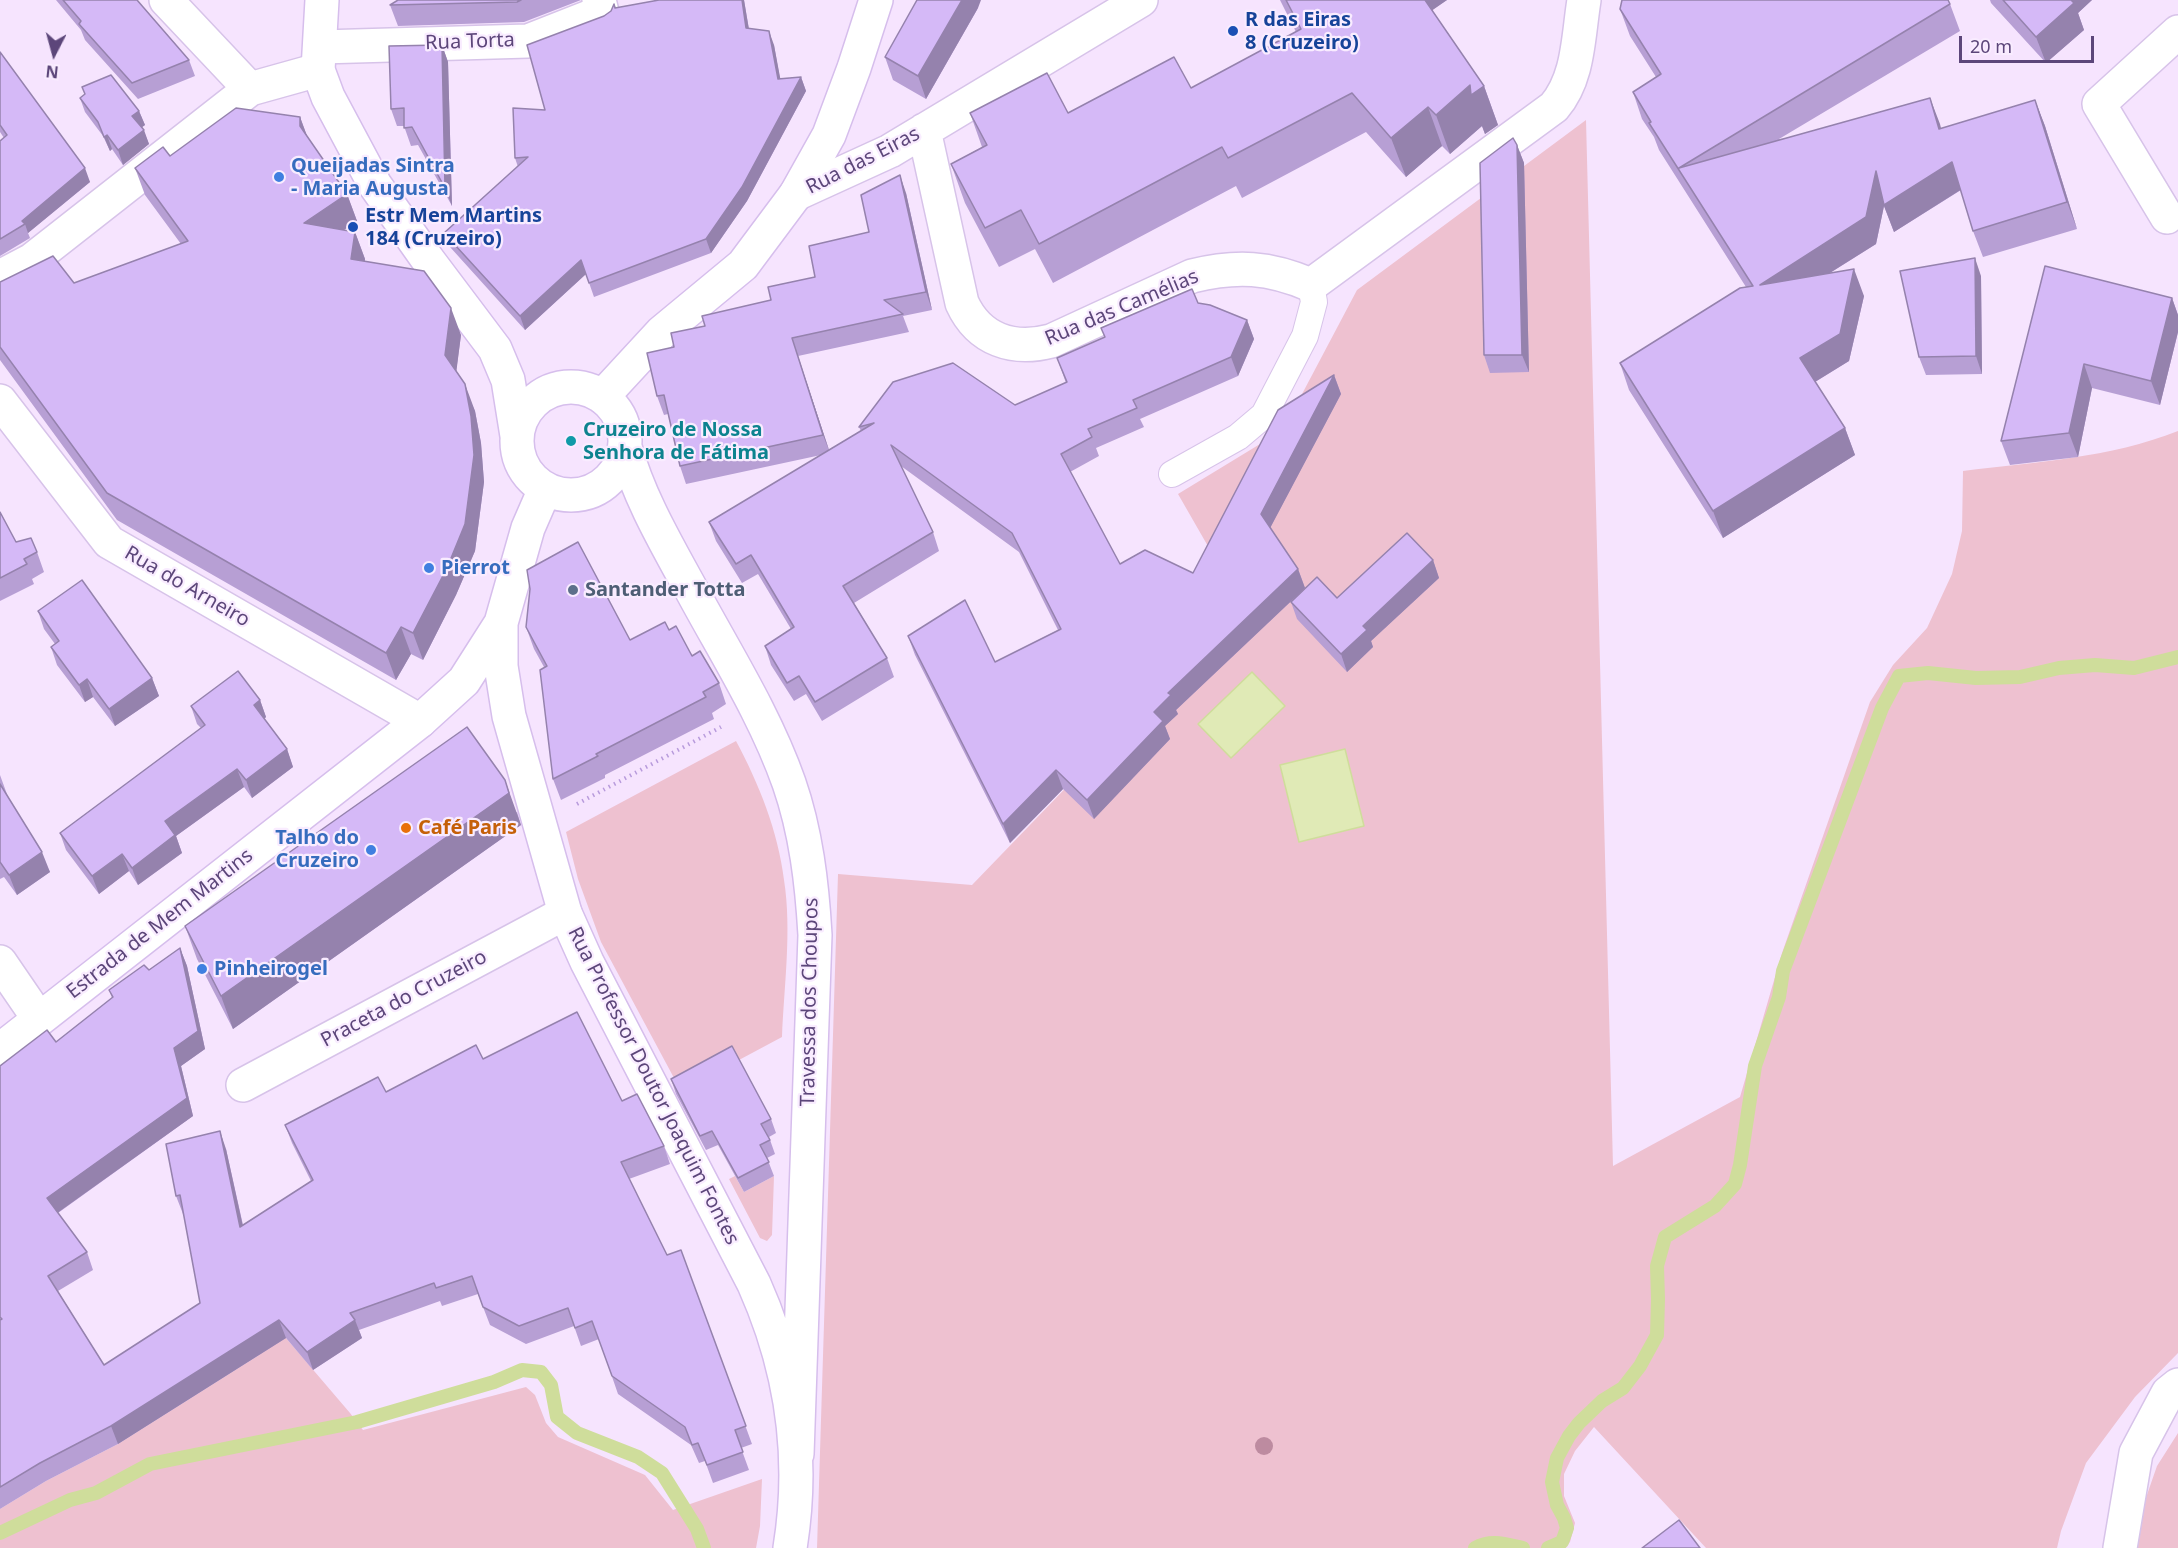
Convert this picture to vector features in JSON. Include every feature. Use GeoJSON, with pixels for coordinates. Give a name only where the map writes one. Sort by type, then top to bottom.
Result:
{"type":"FeatureCollection","features":[{"type":"Feature","properties":{"kind":"street"},"geometry":{"type":"LineString","coordinates":[[166,0],[250,89]]}},
{"type":"Feature","properties":{"kind":"street"},"geometry":{"type":"LineString","coordinates":[[322,0],[319,58],[328,97],[375,185],[495,349],[508,380],[517,436],[517,452],[523,467],[532,479],[545,489],[562,494],[579,495],[596,489],[610,478],[620,464],[625,447],[623,428],[615,411],[602,397],[585,389],[566,387],[548,392],[532,403],[522,418],[517,436]]}},
{"type":"Feature","properties":{"kind":"street","name":"Rua Torta"},"geometry":{"type":"LineString","coordinates":[[319,58],[528,40],[602,12],[599,0]]}},
{"type":"Feature","properties":{"kind":"street"},"geometry":{"type":"LineString","coordinates":[[796,194],[829,135],[876,0]]}},
{"type":"Feature","properties":{"kind":"street","name":"Rua das Eiras"},"geometry":{"type":"LineString","coordinates":[[602,397],[662,332],[743,265],[796,194],[863,164],[924,130],[1141,0]]}},
{"type":"Feature","properties":{"kind":"street"},"geometry":{"type":"LineString","coordinates":[[1311,285],[1554,107],[1566,92],[1573,73],[1584,0]]}},
{"type":"Feature","properties":{"kind":"street"},"geometry":{"type":"LineString","coordinates":[[2168,217],[2099,104],[2178,32]]}},
{"type":"Feature","properties":{"kind":"street"},"geometry":{"type":"LineString","coordinates":[[0,277],[32,260],[250,89],[319,58]]}},
{"type":"Feature","properties":{"kind":"street","name":"Rua das Camélias"},"geometry":{"type":"LineString","coordinates":[[924,130],[962,303],[973,322],[982,330],[1004,342],[1027,346],[1052,341],[1192,276],[1216,270],[1240,268],[1265,270],[1289,275],[1311,285]]}},
{"type":"Feature","properties":{"kind":"street","name":"Rua do Arneiro"},"geometry":{"type":"LineString","coordinates":[[0,401],[109,542],[420,721]]}},
{"type":"Feature","properties":{"kind":"street","name":"Travessa dos Choupos"},"geometry":{"type":"LineString","coordinates":[[625,447],[630,467],[657,526],[775,748],[800,820],[813,897],[815,935],[797,1454]]}},
{"type":"Feature","properties":{"kind":"street","name":"Estrada de Mem Martins"},"geometry":{"type":"LineString","coordinates":[[0,1050],[420,721],[464,681],[501,623],[528,528],[545,489]]}},
{"type":"Feature","properties":{"kind":"street","name":"Rua Professor Doutor Joaquim Fontes"},"geometry":{"type":"LineString","coordinates":[[501,623],[501,666],[509,716],[565,913],[587,962],[754,1284],[780,1349],[788,1384],[797,1454],[796,1501],[790,1548]]}},
{"type":"Feature","properties":{"kind":"street","name":"Praceta do Cruzeiro"},"geometry":{"type":"LineString","coordinates":[[243,1085],[565,913]]}},
{"type":"Feature","properties":{"kind":"street"},"geometry":{"type":"LineString","coordinates":[[0,962],[39,1019]]}},
{"type":"Feature","properties":{"kind":"street"},"geometry":{"type":"LineString","coordinates":[[2120,1548],[2136,1453],[2168,1393],[2178,1385]]}},
{"type":"Feature","properties":{"kind":"lane"},"geometry":{"type":"LineString","coordinates":[[1172,474],[1238,437],[1264,415],[1305,336],[1314,302],[1311,285]]}},
{"type":"Feature","properties":{"kind":"path"},"geometry":{"type":"LineString","coordinates":[[576,805],[756,709]]}},
{"type":"Feature","properties":{"kind":"shaded area"},"geometry":{"type":"Polygon","coordinates":[[[1586,120],[1613,1166],[1740,1097],[1782,953],[1870,702],[1893,665],[1927,628],[1952,574],[1962,531],[1963,471],[2045,462],[2099,453],[2178,431],[2178,1353],[2135,1397],[2086,1463],[2057,1548],[1706,1548],[1594,1427],[1575,1451],[1564,1474],[1564,1496],[1575,1523],[1570,1542],[1564,1548],[817,1548],[838,874],[972,885],[1140,711],[1236,595],[1178,494],[1283,430],[1357,290],[1586,120]]]}},
{"type":"Feature","properties":{"kind":"shaded area"},"geometry":{"type":"Polygon","coordinates":[[[1252,672],[1285,706],[1231,758],[1198,724],[1252,672]]]}},
{"type":"Feature","properties":{"kind":"shaded area"},"geometry":{"type":"Polygon","coordinates":[[[736,741],[766,808],[777,844],[784,880],[787,939],[782,1037],[681,1091],[601,942],[578,879],[566,832],[736,741]]]}},
{"type":"Feature","properties":{"kind":"shaded area"},"geometry":{"type":"Polygon","coordinates":[[[1345,749],[1364,826],[1299,842],[1280,765],[1345,749]]]}},
{"type":"Feature","properties":{"kind":"shaded area"},"geometry":{"type":"Polygon","coordinates":[[[735,1176],[744,1192],[774,1176],[772,1235],[767,1241],[760,1238],[729,1179],[735,1176]]]}},
{"type":"Feature","properties":{"kind":"shaded area"},"geometry":{"type":"Polygon","coordinates":[[[268,1317],[363,1430],[526,1387],[535,1395],[546,1423],[558,1437],[645,1475],[673,1510],[762,1479],[760,1526],[756,1548],[0,1548],[0,1509],[46,1481],[118,1444],[259,1355],[268,1317]]]}},
{"type":"Feature","properties":{"kind":"shaded area"},"geometry":{"type":"Polygon","coordinates":[[[2178,1433],[2178,1548],[2135,1548],[2141,1512],[2157,1466],[2178,1433]]]}},
{"type":"Feature","properties":{"kind":"building"},"geometry":{"type":"Polygon","coordinates":[[[63,0],[137,0],[189,60],[132,83],[79,24],[81,21],[63,0]]]}},
{"type":"Feature","properties":{"kind":"building"},"geometry":{"type":"Polygon","coordinates":[[[398,0],[521,0],[517,2],[390,5],[398,0]]]}},
{"type":"Feature","properties":{"kind":"building"},"geometry":{"type":"Polygon","coordinates":[[[659,0],[742,0],[746,28],[769,31],[778,79],[801,77],[742,187],[706,239],[589,283],[581,260],[520,316],[444,233],[528,157],[515,158],[513,108],[545,110],[527,45],[604,16],[611,11],[614,4],[615,8],[659,0]]]}},
{"type":"Feature","properties":{"kind":"building"},"geometry":{"type":"Polygon","coordinates":[[[917,0],[962,0],[918,76],[885,57],[917,0]]]}},
{"type":"Feature","properties":{"kind":"building"},"geometry":{"type":"Polygon","coordinates":[[[1286,0],[1425,0],[1484,86],[1471,95],[1470,85],[1436,115],[1428,107],[1391,138],[1352,93],[1228,158],[1222,147],[1039,244],[1021,210],[985,228],[951,164],[987,145],[970,113],[1047,73],[1068,113],[1174,57],[1191,88],[1301,29],[1286,0]]]}},
{"type":"Feature","properties":{"kind":"building"},"geometry":{"type":"Polygon","coordinates":[[[1622,0],[1948,0],[1950,4],[1679,168],[1930,98],[1939,129],[2035,100],[2067,202],[1973,231],[1952,162],[1884,205],[1876,171],[1866,217],[1760,285],[1854,269],[1840,334],[1800,358],[1845,428],[1713,511],[1620,363],[1740,288],[1753,286],[1649,123],[1651,122],[1633,92],[1661,74],[1620,9],[1622,0]]]}},
{"type":"Feature","properties":{"kind":"building"},"geometry":{"type":"Polygon","coordinates":[[[2003,0],[2071,0],[2074,3],[2036,37],[2003,0]]]}},
{"type":"Feature","properties":{"kind":"building"},"geometry":{"type":"Polygon","coordinates":[[[442,45],[445,188],[412,127],[404,128],[404,108],[391,109],[389,46],[442,45]]]}},
{"type":"Feature","properties":{"kind":"building"},"geometry":{"type":"Polygon","coordinates":[[[0,52],[85,168],[22,221],[25,224],[0,239],[0,141],[7,135],[0,125],[0,52]]]}},
{"type":"Feature","properties":{"kind":"building"},"geometry":{"type":"Polygon","coordinates":[[[111,75],[139,111],[132,116],[144,130],[118,150],[107,135],[104,137],[98,122],[80,98],[85,94],[82,87],[111,75]]]}},
{"type":"Feature","properties":{"kind":"building"},"geometry":{"type":"Polygon","coordinates":[[[236,108],[300,117],[300,126],[347,194],[304,223],[355,232],[351,259],[424,271],[451,308],[445,355],[465,384],[471,416],[474,455],[465,524],[447,568],[413,633],[401,627],[386,653],[107,493],[0,347],[0,282],[53,256],[74,283],[188,241],[135,168],[163,147],[170,156],[236,108]]]}},
{"type":"Feature","properties":{"kind":"building"},"geometry":{"type":"Polygon","coordinates":[[[1513,138],[1517,145],[1522,355],[1484,355],[1480,163],[1513,138]]]}},
{"type":"Feature","properties":{"kind":"building"},"geometry":{"type":"Polygon","coordinates":[[[900,175],[926,292],[884,300],[903,314],[792,338],[823,435],[680,466],[664,395],[657,396],[647,353],[674,347],[671,333],[705,326],[702,316],[771,300],[768,287],[815,277],[809,246],[869,232],[861,195],[900,175]]]}},
{"type":"Feature","properties":{"kind":"building"},"geometry":{"type":"Polygon","coordinates":[[[1975,258],[1976,356],[1919,357],[1900,271],[1975,258]]]}},
{"type":"Feature","properties":{"kind":"building"},"geometry":{"type":"Polygon","coordinates":[[[2045,266],[2172,298],[2151,381],[2084,364],[2069,433],[2001,441],[2045,266]]]}},
{"type":"Feature","properties":{"kind":"building"},"geometry":{"type":"Polygon","coordinates":[[[1192,289],[1198,303],[1210,305],[1247,320],[1231,357],[1133,400],[1137,408],[1088,429],[1092,437],[1061,454],[1120,564],[1145,550],[1193,573],[1278,410],[1334,375],[1261,514],[1298,569],[1168,693],[1171,695],[1154,712],[1163,721],[1087,800],[1056,770],[1003,824],[908,636],[965,600],[995,662],[1061,629],[1012,533],[891,445],[933,532],[843,586],[887,658],[815,702],[799,676],[787,683],[765,646],[794,627],[751,555],[736,564],[709,522],[874,423],[859,427],[893,382],[953,363],[1015,405],[1067,382],[1057,358],[1105,337],[1101,328],[1192,289]]]}},
{"type":"Feature","properties":{"kind":"building"},"geometry":{"type":"Polygon","coordinates":[[[0,512],[16,542],[31,538],[37,552],[24,559],[27,564],[0,578],[0,512]]]}},
{"type":"Feature","properties":{"kind":"building"},"geometry":{"type":"Polygon","coordinates":[[[1407,533],[1433,560],[1363,626],[1367,630],[1341,654],[1291,602],[1317,577],[1337,598],[1407,533]]]}},
{"type":"Feature","properties":{"kind":"building"},"geometry":{"type":"Polygon","coordinates":[[[578,542],[630,640],[665,622],[669,630],[676,626],[692,656],[700,651],[719,683],[703,692],[706,697],[553,779],[540,670],[547,666],[526,627],[530,589],[527,570],[578,542]]]}},
{"type":"Feature","properties":{"kind":"building"},"geometry":{"type":"Polygon","coordinates":[[[82,580],[152,678],[109,709],[87,679],[79,685],[51,647],[59,641],[38,611],[82,580]]]}},
{"type":"Feature","properties":{"kind":"building"},"geometry":{"type":"Polygon","coordinates":[[[238,671],[260,700],[254,705],[287,749],[246,780],[237,769],[165,821],[175,835],[132,868],[122,854],[92,876],[60,833],[205,725],[191,706],[238,671]]]}},
{"type":"Feature","properties":{"kind":"building"},"geometry":{"type":"Polygon","coordinates":[[[467,727],[505,780],[509,793],[221,996],[185,926],[467,727]]]}},
{"type":"Feature","properties":{"kind":"building"},"geometry":{"type":"Polygon","coordinates":[[[0,784],[42,852],[9,875],[0,862],[0,784]]]}},
{"type":"Feature","properties":{"kind":"building"},"geometry":{"type":"Polygon","coordinates":[[[180,948],[198,1031],[174,1048],[187,1098],[47,1198],[87,1252],[48,1276],[104,1365],[200,1303],[180,1195],[176,1196],[166,1144],[220,1131],[240,1227],[313,1180],[285,1125],[378,1077],[386,1092],[476,1045],[483,1059],[577,1012],[622,1101],[637,1094],[664,1146],[621,1162],[667,1255],[681,1250],[746,1426],[735,1430],[743,1452],[707,1465],[698,1443],[692,1445],[685,1427],[612,1376],[592,1321],[575,1328],[568,1308],[519,1326],[483,1307],[472,1276],[436,1288],[434,1283],[350,1313],[355,1320],[307,1352],[279,1320],[111,1426],[0,1487],[0,1320],[2,1319],[0,1317],[0,1066],[47,1030],[56,1042],[113,997],[109,990],[144,965],[149,970],[180,948]]]}},
{"type":"Feature","properties":{"kind":"building"},"geometry":{"type":"Polygon","coordinates":[[[732,1046],[771,1119],[761,1124],[770,1140],[760,1145],[769,1162],[738,1178],[712,1131],[700,1136],[671,1079],[732,1046]]]}},
{"type":"Feature","properties":{"kind":"building"},"geometry":{"type":"Polygon","coordinates":[[[1679,1520],[1700,1548],[1642,1548],[1679,1520]]]}},
{"type":"Feature","properties":{"kind":"waterway"},"geometry":{"type":"LineString","coordinates":[[1548,1548],[1562,1542],[1567,1528],[1557,1505],[1552,1482],[1557,1458],[1579,1423],[1602,1401],[1623,1388],[1640,1366],[1657,1335],[1657,1266],[1665,1237],[1715,1206],[1735,1184],[1755,1066],[1779,997],[1783,971],[1882,708],[1899,676],[1928,673],[1976,678],[2020,677],[2059,668],[2095,665],[2134,668],[2178,657]]}},
{"type":"Feature","properties":{"kind":"waterway"},"geometry":{"type":"LineString","coordinates":[[0,1533],[70,1500],[96,1493],[150,1464],[357,1422],[494,1382],[522,1370],[541,1372],[551,1385],[557,1417],[577,1433],[638,1457],[662,1473],[697,1529],[704,1548]]}},
{"type":"Feature","properties":{"kind":"waterway"},"geometry":{"type":"LineString","coordinates":[[1475,1548],[1492,1543],[1523,1548]]}},
{"type":"Feature","properties":{"kind":"place","name":"R das Eiras 8 (Cruzeiro)"},"geometry":{"type":"Point","coordinates":[1233,31]}},
{"type":"Feature","properties":{"kind":"place","name":"Queijadas Sintra - Maria Augusta"},"geometry":{"type":"Point","coordinates":[279,177]}},
{"type":"Feature","properties":{"kind":"place","name":"Estr Mem Martins 184 (Cruzeiro)"},"geometry":{"type":"Point","coordinates":[353,227]}},
{"type":"Feature","properties":{"kind":"place","name":"Cruzeiro de Nossa Senhora de Fátima"},"geometry":{"type":"Point","coordinates":[571,441]}},
{"type":"Feature","properties":{"kind":"place","name":"Pierrot"},"geometry":{"type":"Point","coordinates":[429,568]}},
{"type":"Feature","properties":{"kind":"place","name":"Santander Totta"},"geometry":{"type":"Point","coordinates":[573,590]}},
{"type":"Feature","properties":{"kind":"place","name":"Café Paris"},"geometry":{"type":"Point","coordinates":[406,828]}},
{"type":"Feature","properties":{"kind":"place","name":"Talho do Cruzeiro"},"geometry":{"type":"Point","coordinates":[371,850]}},
{"type":"Feature","properties":{"kind":"place","name":"Pinheirogel"},"geometry":{"type":"Point","coordinates":[202,969]}}]}
